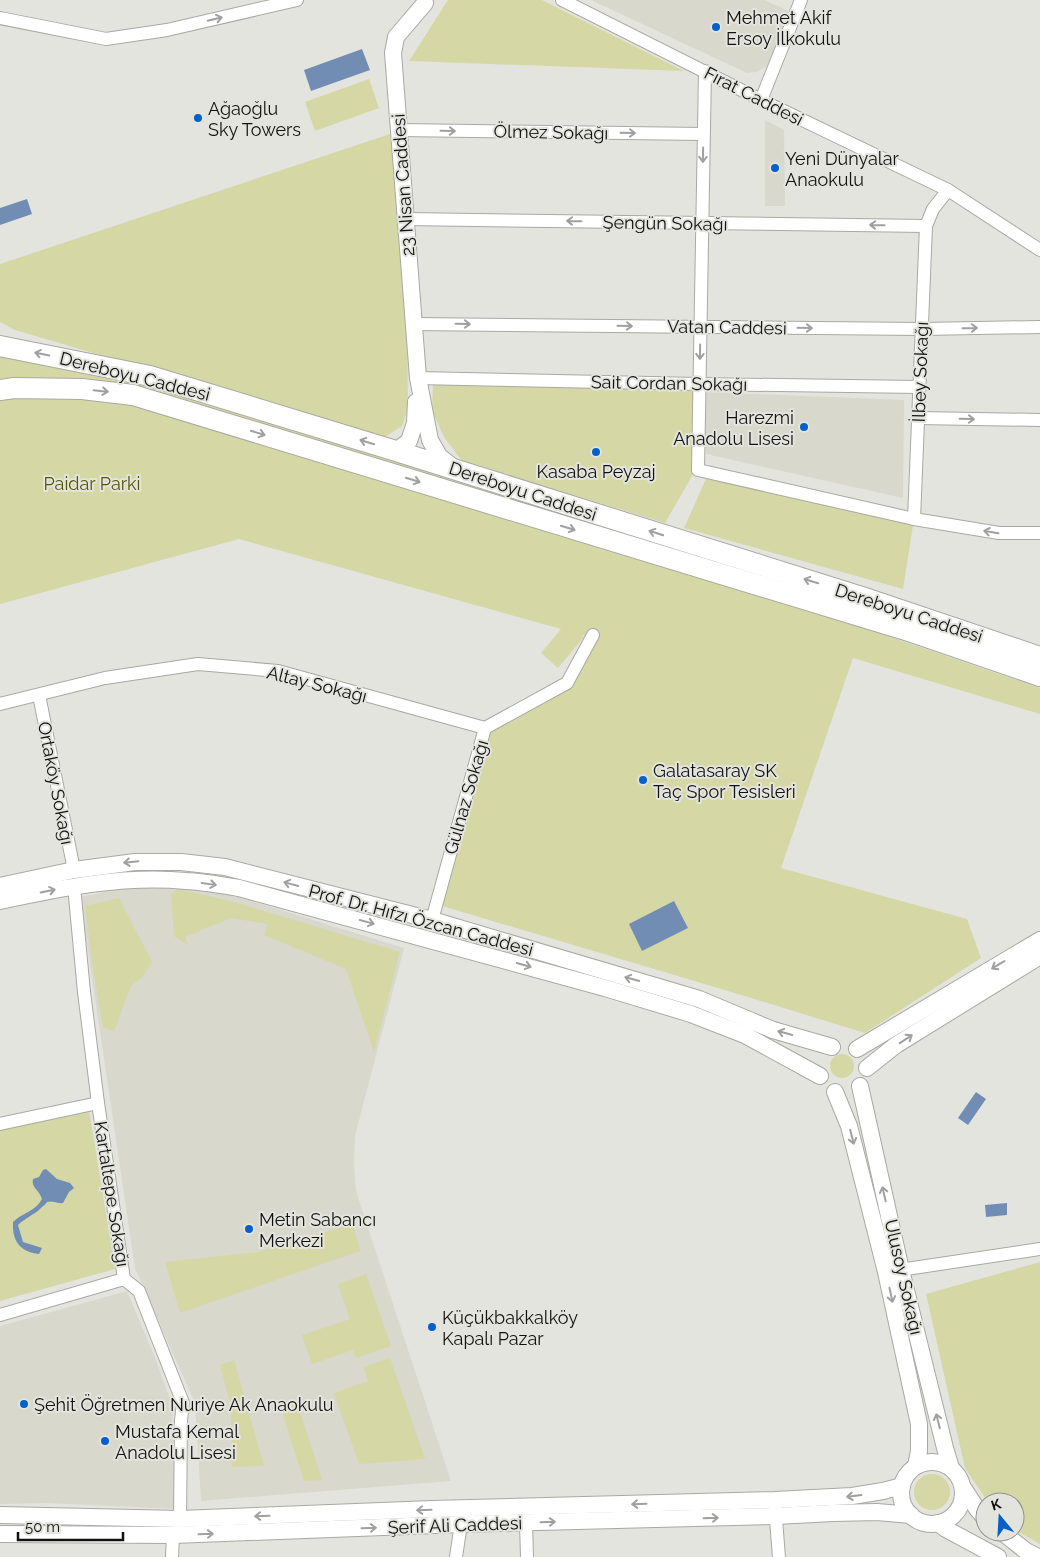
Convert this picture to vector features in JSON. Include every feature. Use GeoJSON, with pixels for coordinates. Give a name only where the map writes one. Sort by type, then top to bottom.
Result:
{"type":"FeatureCollection","features":[{"type":"Feature","properties":{"kind":"main road","name":"Dereboyu Caddesi"},"geometry":{"type":"LineString","coordinates":[[1,345],[150,376],[396,450],[865,598],[1040,657]]}},
{"type":"Feature","properties":{"kind":"main road","name":"Dereboyu Caddesi"},"geometry":{"type":"LineString","coordinates":[[0,390],[14,388],[82,389],[133,394],[912,632],[1040,676]]}},
{"type":"Feature","properties":{"kind":"street"},"geometry":{"type":"LineString","coordinates":[[0,18],[106,39],[167,30],[298,0]]}},
{"type":"Feature","properties":{"kind":"street","name":"Fırat Caddesi"},"geometry":{"type":"LineString","coordinates":[[562,0],[761,100],[948,190],[1040,250]]}},
{"type":"Feature","properties":{"kind":"street"},"geometry":{"type":"LineString","coordinates":[[761,100],[801,0]]}},
{"type":"Feature","properties":{"kind":"street","name":"23 Nisan Caddesi"},"geometry":{"type":"LineString","coordinates":[[418,378],[393,53],[396,37],[429,1]]}},
{"type":"Feature","properties":{"kind":"street"},"geometry":{"type":"LineString","coordinates":[[705,71],[698,470],[914,519],[999,533],[1040,533]]}},
{"type":"Feature","properties":{"kind":"street","name":"Ölmez Sokağı"},"geometry":{"type":"LineString","coordinates":[[399,130],[703,134]]}},
{"type":"Feature","properties":{"kind":"street"},"geometry":{"type":"LineString","coordinates":[[926,226],[933,209],[948,190]]}},
{"type":"Feature","properties":{"kind":"street","name":"Şengün Sokağı"},"geometry":{"type":"LineString","coordinates":[[405,219],[926,226]]}},
{"type":"Feature","properties":{"kind":"street","name":"İlbey Sokağı"},"geometry":{"type":"LineString","coordinates":[[914,519],[926,226]]}},
{"type":"Feature","properties":{"kind":"street","name":"Vatan Caddesi"},"geometry":{"type":"LineString","coordinates":[[414,324],[922,329],[1040,327]]}},
{"type":"Feature","properties":{"kind":"street"},"geometry":{"type":"LineString","coordinates":[[396,450],[409,441],[415,423],[418,378]]}},
{"type":"Feature","properties":{"kind":"street"},"geometry":{"type":"LineString","coordinates":[[418,378],[430,440],[439,456],[456,469]]}},
{"type":"Feature","properties":{"kind":"street","name":"Sait Cordan Sokağı"},"geometry":{"type":"LineString","coordinates":[[418,378],[919,387]]}},
{"type":"Feature","properties":{"kind":"street"},"geometry":{"type":"LineString","coordinates":[[918,418],[1040,420]]}},
{"type":"Feature","properties":{"kind":"street","name":"Gülnaz Sokağı"},"geometry":{"type":"LineString","coordinates":[[432,920],[486,728],[567,683],[593,635]]}},
{"type":"Feature","properties":{"kind":"street","name":"Altay Sokağı"},"geometry":{"type":"LineString","coordinates":[[0,704],[105,678],[198,664],[278,671],[486,728]]}},
{"type":"Feature","properties":{"kind":"street","name":"Ortaköy Sokağı"},"geometry":{"type":"LineString","coordinates":[[39,695],[74,878]]}},
{"type":"Feature","properties":{"kind":"street","name":"Prof. Dr. Hıfzı Özcan Caddesi"},"geometry":{"type":"LineString","coordinates":[[0,901],[74,878],[135,862],[181,862],[224,867],[432,920],[699,999],[773,1030],[832,1047],[843,1044],[857,1049]]}},
{"type":"Feature","properties":{"kind":"street","name":"Prof. Dr. Hıfzı Özcan Caddesi"},"geometry":{"type":"LineString","coordinates":[[0,886],[74,878],[116,881],[185,881],[239,888],[605,988],[691,1014],[745,1035],[820,1076],[822,1082],[835,1092]]}},
{"type":"Feature","properties":{"kind":"street","name":"Kartaltepe Sokağı"},"geometry":{"type":"LineString","coordinates":[[74,878],[84,992],[124,1279],[139,1291],[183,1402],[181,1420],[180,1519]]}},
{"type":"Feature","properties":{"kind":"street"},"geometry":{"type":"LineString","coordinates":[[425,938],[432,920]]}},
{"type":"Feature","properties":{"kind":"street"},"geometry":{"type":"LineString","coordinates":[[835,1092],[850,1092],[860,1086],[866,1075],[867,1068],[863,1054],[857,1049],[1040,940]]}},
{"type":"Feature","properties":{"kind":"street"},"geometry":{"type":"LineString","coordinates":[[867,1068],[896,1045],[1040,956]]}},
{"type":"Feature","properties":{"kind":"street"},"geometry":{"type":"LineString","coordinates":[[820,1076],[820,1062],[823,1055],[832,1047]]}},
{"type":"Feature","properties":{"kind":"street","name":"Ulusoy Sokağı"},"geometry":{"type":"LineString","coordinates":[[860,1086],[894,1271],[919,1424],[919,1451],[916,1466],[908,1473],[902,1486]]}},
{"type":"Feature","properties":{"kind":"street","name":"Ulusoy Sokağı"},"geometry":{"type":"LineString","coordinates":[[835,1092],[850,1126],[951,1468],[961,1480],[964,1489],[975,1506]]}},
{"type":"Feature","properties":{"kind":"street"},"geometry":{"type":"LineString","coordinates":[[0,1124],[98,1103]]}},
{"type":"Feature","properties":{"kind":"street"},"geometry":{"type":"LineString","coordinates":[[894,1271],[1040,1248]]}},
{"type":"Feature","properties":{"kind":"street"},"geometry":{"type":"LineString","coordinates":[[0,1315],[124,1279]]}},
{"type":"Feature","properties":{"kind":"street"},"geometry":{"type":"LineString","coordinates":[[916,1466],[936,1461],[951,1468]]}},
{"type":"Feature","properties":{"kind":"street"},"geometry":{"type":"LineString","coordinates":[[902,1486],[902,1502],[911,1515],[924,1523],[938,1524],[998,1557]]}},
{"type":"Feature","properties":{"kind":"street","name":"Şerif Ali Caddesi"},"geometry":{"type":"LineString","coordinates":[[0,1534],[173,1535],[460,1516],[526,1523],[775,1508],[883,1491],[902,1486]]}},
{"type":"Feature","properties":{"kind":"street"},"geometry":{"type":"LineString","coordinates":[[938,1524],[953,1517],[960,1509],[964,1489]]}},
{"type":"Feature","properties":{"kind":"street"},"geometry":{"type":"LineString","coordinates":[[775,1508],[778,1557]]}},
{"type":"Feature","properties":{"kind":"street","name":"Şerif Ali Caddesi"},"geometry":{"type":"LineString","coordinates":[[0,1516],[180,1519],[460,1516],[775,1508],[911,1515]]}},
{"type":"Feature","properties":{"kind":"street"},"geometry":{"type":"LineString","coordinates":[[456,1557],[460,1516]]}},
{"type":"Feature","properties":{"kind":"street"},"geometry":{"type":"LineString","coordinates":[[172,1557],[173,1535],[180,1519]]}},
{"type":"Feature","properties":{"kind":"street"},"geometry":{"type":"LineString","coordinates":[[526,1523],[527,1557]]}},
{"type":"Feature","properties":{"kind":"street"},"geometry":{"type":"LineString","coordinates":[[1015,1542],[1038,1557]]}},
{"type":"Feature","properties":{"kind":"shaded area","name":"Mehmet Akif Ersoy İlkokulu"},"geometry":{"type":"Polygon","coordinates":[[[591,0],[764,0],[789,11],[766,67],[756,72],[747,73],[591,0]]]}},
{"type":"Feature","properties":{"kind":"shaded area","name":"Yeni Dünyalar Anaokulu"},"geometry":{"type":"Polygon","coordinates":[[[765,120],[784,130],[785,206],[765,206],[765,120]]]}},
{"type":"Feature","properties":{"kind":"shaded area","name":"Harezmi Anadolu Lisesi"},"geometry":{"type":"Polygon","coordinates":[[[704,392],[904,400],[903,498],[706,454],[704,392]]]}},
{"type":"Feature","properties":{"kind":"shaded area","name":"Metin Sabancı Merkezi"},"geometry":{"type":"Polygon","coordinates":[[[131,887],[216,890],[404,948],[355,1136],[354,1164],[356,1191],[451,1481],[201,1501],[195,1403],[135,1268],[80,897],[131,887]]]}},
{"type":"Feature","properties":{"kind":"shaded area"},"geometry":{"type":"Polygon","coordinates":[[[127,1291],[156,1360],[172,1405],[175,1509],[47,1503],[0,1504],[0,1326],[127,1291]]]}},
{"type":"Feature","properties":{"kind":"green space"},"geometry":{"type":"Polygon","coordinates":[[[448,0],[542,0],[684,71],[409,61],[448,0]]]}},
{"type":"Feature","properties":{"kind":"green space"},"geometry":{"type":"Polygon","coordinates":[[[369,79],[379,108],[315,131],[305,102],[369,79]]]}},
{"type":"Feature","properties":{"kind":"green space"},"geometry":{"type":"Polygon","coordinates":[[[390,134],[399,205],[407,309],[408,408],[402,426],[383,438],[15,330],[0,322],[0,264],[390,134]]]}},
{"type":"Feature","properties":{"kind":"green space"},"geometry":{"type":"Polygon","coordinates":[[[0,350],[157,385],[846,600],[1040,664],[256,425],[0,381],[0,350]]]}},
{"type":"Feature","properties":{"kind":"green space"},"geometry":{"type":"Polygon","coordinates":[[[433,382],[699,384],[692,476],[665,523],[462,461],[444,437],[432,410],[433,382]]]}},
{"type":"Feature","properties":{"kind":"green space","name":"Paidar Parki"},"geometry":{"type":"Polygon","coordinates":[[[133,395],[864,628],[1040,688],[1040,714],[853,658],[781,868],[967,919],[981,958],[865,1033],[439,905],[487,734],[568,688],[594,638],[582,635],[584,637],[558,668],[541,653],[561,629],[239,539],[0,604],[0,397],[133,395]]]}},
{"type":"Feature","properties":{"kind":"green space"},"geometry":{"type":"Polygon","coordinates":[[[706,479],[914,519],[903,589],[684,528],[706,479]]]}},
{"type":"Feature","properties":{"kind":"green space"},"geometry":{"type":"Polygon","coordinates":[[[178,890],[237,903],[400,952],[374,1052],[346,969],[264,935],[268,924],[231,918],[185,937],[188,945],[174,936],[171,894],[178,890]]]}},
{"type":"Feature","properties":{"kind":"green space"},"geometry":{"type":"Polygon","coordinates":[[[119,898],[152,962],[143,976],[131,986],[114,1031],[103,1027],[85,906],[119,898]]]}},
{"type":"Feature","properties":{"kind":"green space"},"geometry":{"type":"Polygon","coordinates":[[[842,1054],[851,1057],[854,1066],[851,1075],[842,1078],[833,1075],[830,1066],[833,1057],[842,1054]]]}},
{"type":"Feature","properties":{"kind":"green space"},"geometry":{"type":"Polygon","coordinates":[[[89,1109],[115,1269],[0,1301],[0,1130],[89,1109]]]}},
{"type":"Feature","properties":{"kind":"green space"},"geometry":{"type":"Polygon","coordinates":[[[353,1224],[360,1251],[180,1313],[165,1262],[258,1252],[353,1224]]]}},
{"type":"Feature","properties":{"kind":"green space"},"geometry":{"type":"Polygon","coordinates":[[[1040,1262],[1040,1544],[1025,1536],[1025,1492],[981,1492],[965,1468],[926,1294],[1040,1262]]]}},
{"type":"Feature","properties":{"kind":"green space"},"geometry":{"type":"Polygon","coordinates":[[[366,1274],[391,1346],[356,1358],[353,1350],[312,1364],[302,1335],[350,1319],[338,1284],[366,1274]]]}},
{"type":"Feature","properties":{"kind":"green space"},"geometry":{"type":"Polygon","coordinates":[[[390,1358],[425,1459],[359,1464],[334,1393],[368,1381],[364,1367],[390,1358]]]}},
{"type":"Feature","properties":{"kind":"green space"},"geometry":{"type":"Polygon","coordinates":[[[234,1360],[264,1466],[232,1467],[231,1406],[220,1365],[234,1360]]]}},
{"type":"Feature","properties":{"kind":"green space"},"geometry":{"type":"Polygon","coordinates":[[[297,1403],[322,1480],[304,1481],[281,1408],[297,1403]]]}},
{"type":"Feature","properties":{"kind":"green space"},"geometry":{"type":"Polygon","coordinates":[[[932,1474],[939,1475],[945,1479],[949,1485],[949,1499],[945,1505],[939,1509],[932,1510],[925,1509],[919,1505],[915,1499],[914,1492],[915,1485],[919,1479],[925,1475],[932,1474]]]}},
{"type":"Feature","properties":{"kind":"water"},"geometry":{"type":"Polygon","coordinates":[[[362,49],[370,70],[311,91],[304,70],[362,49]]]}},
{"type":"Feature","properties":{"kind":"water"},"geometry":{"type":"Polygon","coordinates":[[[27,199],[32,214],[0,225],[0,208],[27,199]]]}},
{"type":"Feature","properties":{"kind":"water"},"geometry":{"type":"Polygon","coordinates":[[[674,901],[688,928],[642,951],[629,924],[674,901]]]}},
{"type":"Feature","properties":{"kind":"water"},"geometry":{"type":"Polygon","coordinates":[[[976,1092],[986,1099],[968,1125],[958,1118],[976,1092]]]}},
{"type":"Feature","properties":{"kind":"water"},"geometry":{"type":"Polygon","coordinates":[[[46,1169],[57,1179],[70,1183],[74,1188],[69,1192],[63,1203],[47,1202],[18,1225],[23,1242],[42,1248],[39,1254],[27,1251],[18,1244],[14,1235],[13,1222],[33,1209],[42,1199],[33,1185],[33,1179],[39,1177],[43,1170],[46,1169]]]}},
{"type":"Feature","properties":{"kind":"water"},"geometry":{"type":"Polygon","coordinates":[[[1007,1203],[1007,1215],[986,1217],[985,1205],[1007,1203]]]}},
{"type":"Feature","properties":{"kind":"place","name":"Mehmet Akif Ersoy İlkokulu"},"geometry":{"type":"Point","coordinates":[716,27]}},
{"type":"Feature","properties":{"kind":"place","name":"Ağaoğlu Sky Towers"},"geometry":{"type":"Point","coordinates":[198,118]}},
{"type":"Feature","properties":{"kind":"place","name":"Yeni Dünyalar Anaokulu"},"geometry":{"type":"Point","coordinates":[775,168]}},
{"type":"Feature","properties":{"kind":"place","name":"Harezmi Anadolu Lisesi"},"geometry":{"type":"Point","coordinates":[804,427]}},
{"type":"Feature","properties":{"kind":"place","name":"Kasaba Peyzaj"},"geometry":{"type":"Point","coordinates":[596,452]}},
{"type":"Feature","properties":{"kind":"place","name":"Galatasaray SK Taç Spor Tesisleri"},"geometry":{"type":"Point","coordinates":[643,780]}},
{"type":"Feature","properties":{"kind":"place","name":"Metin Sabancı Merkezi"},"geometry":{"type":"Point","coordinates":[249,1229]}},
{"type":"Feature","properties":{"kind":"place","name":"Küçükbakkalköy Kapalı Pazar"},"geometry":{"type":"Point","coordinates":[432,1327]}},
{"type":"Feature","properties":{"kind":"place","name":"Şehit Öğretmen Nuriye Ak Anaokulu"},"geometry":{"type":"Point","coordinates":[24,1404]}},
{"type":"Feature","properties":{"kind":"place","name":"Mustafa Kemal Anadolu Lisesi"},"geometry":{"type":"Point","coordinates":[105,1441]}}]}
